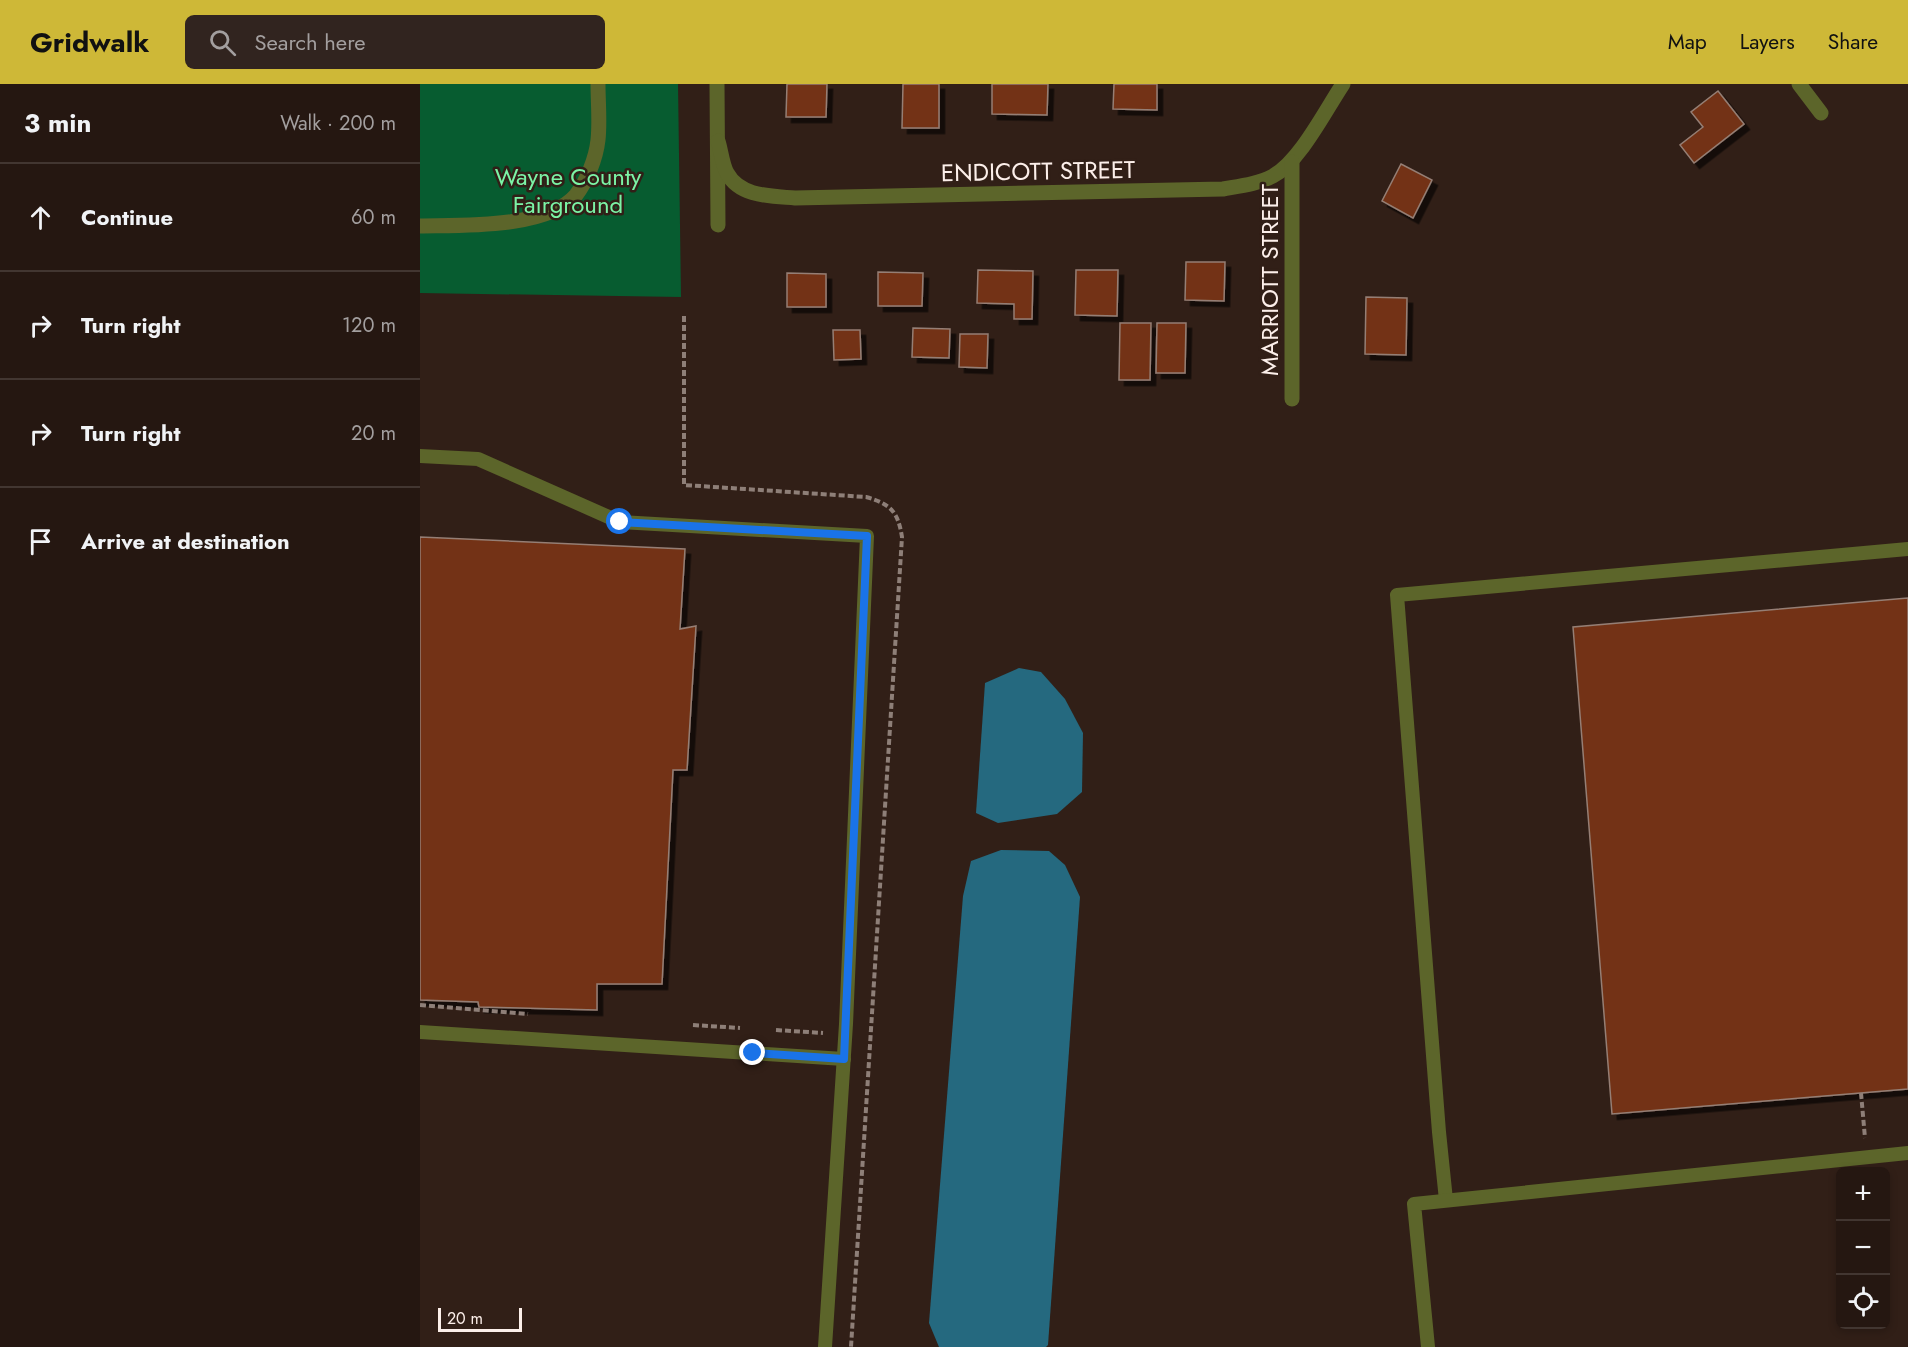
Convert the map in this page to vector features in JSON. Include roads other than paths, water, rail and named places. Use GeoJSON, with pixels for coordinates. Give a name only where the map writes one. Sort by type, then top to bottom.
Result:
{"type":"FeatureCollection","features":[{"type":"Feature","properties":{"kind":"street"},"geometry":{"type":"LineString","coordinates":[[420,226],[488,225],[538,217],[560,208],[575,196],[591,169],[598,140],[598,84]]}},
{"type":"Feature","properties":{"kind":"street"},"geometry":{"type":"LineString","coordinates":[[717,84],[718,225]]}},
{"type":"Feature","properties":{"kind":"street","name":"ENDICOTT STREET"},"geometry":{"type":"LineString","coordinates":[[718,141],[727,173],[746,191],[761,195],[795,198],[1224,189],[1250,184],[1272,176],[1292,162],[1343,84]]}},
{"type":"Feature","properties":{"kind":"street"},"geometry":{"type":"LineString","coordinates":[[1799,84],[1821,113]]}},
{"type":"Feature","properties":{"kind":"street","name":"MARRIOTT STREET"},"geometry":{"type":"LineString","coordinates":[[1292,162],[1292,399]]}},
{"type":"Feature","properties":{"kind":"lane"},"geometry":{"type":"LineString","coordinates":[[420,456],[478,459],[620,522],[867,536],[844,1059],[825,1347]]}},
{"type":"Feature","properties":{"kind":"lane"},"geometry":{"type":"LineString","coordinates":[[1446,1200],[1397,595],[1908,549]]}},
{"type":"Feature","properties":{"kind":"lane"},"geometry":{"type":"LineString","coordinates":[[420,1032],[844,1059]]}},
{"type":"Feature","properties":{"kind":"lane"},"geometry":{"type":"LineString","coordinates":[[1428,1347],[1414,1204],[1908,1153]]}},
{"type":"Feature","properties":{"kind":"water"},"geometry":{"type":"Polygon","coordinates":[[[1019,668],[1041,672],[1065,699],[1083,733],[1082,792],[1057,814],[998,823],[976,813],[985,683],[1019,668]]]}},
{"type":"Feature","properties":{"kind":"water"},"geometry":{"type":"Polygon","coordinates":[[[1001,850],[1049,851],[1065,865],[1080,897],[1048,1345],[1046,1347],[939,1347],[929,1323],[963,896],[971,861],[1001,850]]]}},
{"type":"Feature","properties":{"kind":"park label","name":"Wayne County Fairground"},"geometry":{"type":"Point","coordinates":[568,190]}}]}
